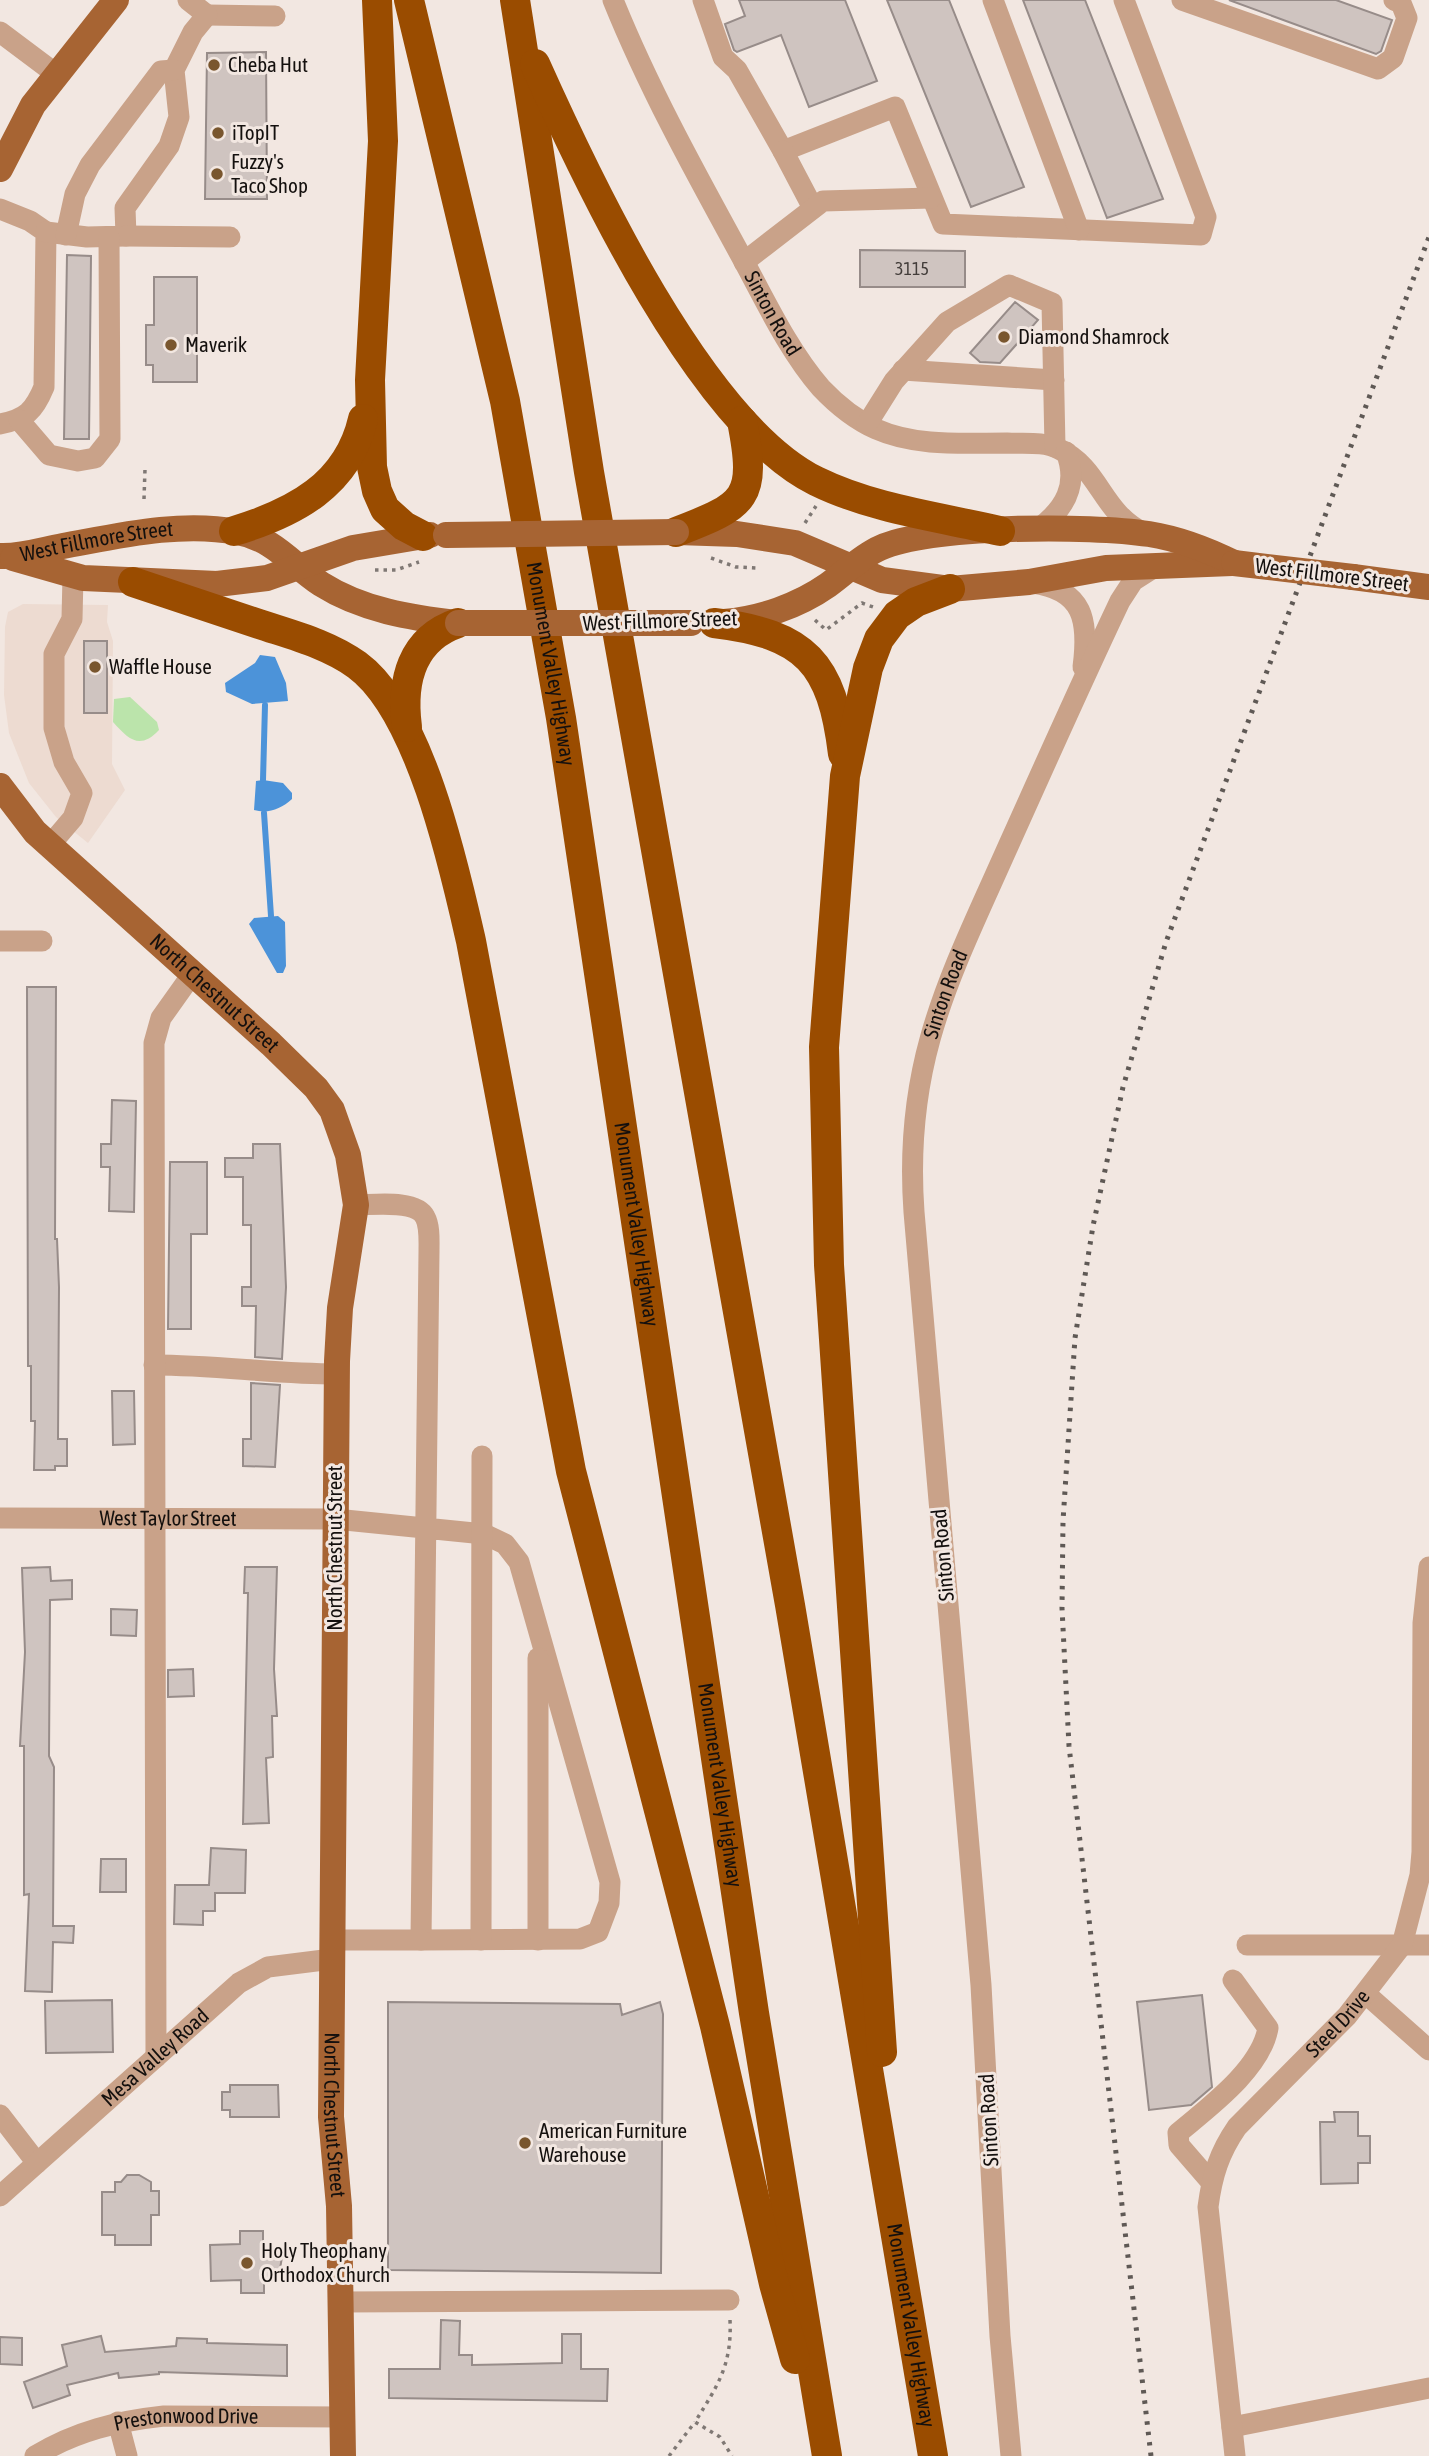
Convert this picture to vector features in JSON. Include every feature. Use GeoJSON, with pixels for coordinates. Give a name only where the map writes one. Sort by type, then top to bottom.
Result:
{"type":"FeatureCollection","features":[{"type":"Feature","properties":{"kind":"highway"},"geometry":{"type":"LineString","coordinates":[[377,0],[383,141],[370,380],[371,456],[377,491],[391,516],[433,543]]}},
{"type":"Feature","properties":{"kind":"highway","name":"Monument Valley Highway"},"geometry":{"type":"LineString","coordinates":[[409,0],[505,401],[561,718],[752,2000],[827,2456]]}},
{"type":"Feature","properties":{"kind":"highway"},"geometry":{"type":"LineString","coordinates":[[517,14],[566,134],[621,242],[697,361],[742,421],[794,467],[850,496],[1000,531]]}},
{"type":"Feature","properties":{"kind":"highway","name":"Monument Valley Highway"},"geometry":{"type":"LineString","coordinates":[[517,14],[589,472],[787,1591],[933,2456]]}},
{"type":"Feature","properties":{"kind":"highway"},"geometry":{"type":"LineString","coordinates":[[234,531],[274,518],[303,504],[340,471],[359,436],[370,380]]}},
{"type":"Feature","properties":{"kind":"highway"},"geometry":{"type":"LineString","coordinates":[[676,532],[722,513],[741,497],[750,470],[742,421]]}},
{"type":"Feature","properties":{"kind":"highway"},"geometry":{"type":"LineString","coordinates":[[133,582],[311,641],[342,656],[382,689],[409,738],[446,842],[471,941],[543,1335],[580,1510],[715,2026],[774,2284],[822,2456]]}},
{"type":"Feature","properties":{"kind":"highway"},"geometry":{"type":"LineString","coordinates":[[889,2189],[879,1988],[825,1191],[824,1047],[845,776],[864,682],[879,639],[891,621],[906,608],[950,589]]}},
{"type":"Feature","properties":{"kind":"highway"},"geometry":{"type":"LineString","coordinates":[[409,738],[405,694],[411,663],[429,638],[458,623]]}},
{"type":"Feature","properties":{"kind":"highway"},"geometry":{"type":"LineString","coordinates":[[703,623],[761,630],[780,637],[810,659],[824,680],[835,708],[845,776]]}},
{"type":"Feature","properties":{"kind":"main road"},"geometry":{"type":"LineString","coordinates":[[0,169],[26,115],[117,0]]}},
{"type":"Feature","properties":{"kind":"main road","name":"West Fillmore Street"},"geometry":{"type":"LineString","coordinates":[[5,556],[135,534],[196,529],[234,531],[270,543],[323,585],[362,603],[400,614],[458,623],[703,623],[752,617],[791,605],[820,590],[870,553],[902,541],[1000,531],[1038,529],[1146,534],[1197,546],[1234,563]]}},
{"type":"Feature","properties":{"kind":"main road","name":"West Fillmore Street"},"geometry":{"type":"LineString","coordinates":[[5,556],[73,576],[133,582],[245,582],[276,576],[353,548],[676,532],[737,534],[795,543],[882,580],[950,589],[1029,582],[1096,569],[1234,563],[1429,587]]}},
{"type":"Feature","properties":{"kind":"main road","name":"North Chestnut Street"},"geometry":{"type":"LineString","coordinates":[[0,786],[16,811],[50,845],[291,1062],[329,1106],[348,1154],[356,1205],[340,1308],[337,1374],[331,2117],[339,2206],[342,2456]]}},
{"type":"Feature","properties":{"kind":"street"},"geometry":{"type":"LineString","coordinates":[[187,0],[211,8],[275,16]]}},
{"type":"Feature","properties":{"kind":"street","name":"Sinton Road"},"geometry":{"type":"LineString","coordinates":[[613,0],[664,113],[744,262],[789,342],[815,380],[839,406],[867,424],[895,436],[922,440],[1037,444],[1061,450]]}},
{"type":"Feature","properties":{"kind":"street"},"geometry":{"type":"LineString","coordinates":[[703,0],[723,57],[737,70],[813,208]]}},
{"type":"Feature","properties":{"kind":"street"},"geometry":{"type":"LineString","coordinates":[[993,0],[1079,230]]}},
{"type":"Feature","properties":{"kind":"street"},"geometry":{"type":"LineString","coordinates":[[783,151],[895,107],[943,224],[1201,235],[1206,217],[1124,0]]}},
{"type":"Feature","properties":{"kind":"street"},"geometry":{"type":"LineString","coordinates":[[1182,0],[1378,69],[1394,58],[1407,18],[1401,3],[1394,0]]}},
{"type":"Feature","properties":{"kind":"street"},"geometry":{"type":"LineString","coordinates":[[174,70],[162,71],[90,165],[56,233],[44,387],[34,409],[10,422],[49,455],[68,459],[95,458],[110,439],[118,236],[125,208],[169,146],[178,117],[174,70],[193,32],[211,8]]}},
{"type":"Feature","properties":{"kind":"street"},"geometry":{"type":"LineString","coordinates":[[0,32],[56,74]]}},
{"type":"Feature","properties":{"kind":"street"},"geometry":{"type":"LineString","coordinates":[[744,262],[822,201],[931,198]]}},
{"type":"Feature","properties":{"kind":"street"},"geometry":{"type":"LineString","coordinates":[[0,209],[56,233],[230,237]]}},
{"type":"Feature","properties":{"kind":"street"},"geometry":{"type":"LineString","coordinates":[[867,424],[903,370],[947,322],[1009,285],[1052,303],[1054,380],[1061,450],[1073,474],[1070,491],[1056,514],[1038,529]]}},
{"type":"Feature","properties":{"kind":"street"},"geometry":{"type":"LineString","coordinates":[[903,370],[1054,380]]}},
{"type":"Feature","properties":{"kind":"street"},"geometry":{"type":"LineString","coordinates":[[1061,450],[1092,475],[1115,514],[1146,534]]}},
{"type":"Feature","properties":{"kind":"street","name":"Sinton Road"},"geometry":{"type":"LineString","coordinates":[[1011,2456],[1000,2336],[981,1985],[911,1163],[918,1087],[940,998],[1125,591],[1140,574],[1155,566]]}},
{"type":"Feature","properties":{"kind":"street"},"geometry":{"type":"LineString","coordinates":[[50,845],[74,818],[82,793],[64,762],[54,728],[54,654],[72,619],[73,576]]}},
{"type":"Feature","properties":{"kind":"street","name":"Sinton Road"},"geometry":{"type":"LineString","coordinates":[[1029,582],[1062,590],[1081,613],[1085,643],[1080,686]]}},
{"type":"Feature","properties":{"kind":"street"},"geometry":{"type":"LineString","coordinates":[[0,941],[42,941]]}},
{"type":"Feature","properties":{"kind":"street"},"geometry":{"type":"LineString","coordinates":[[156,2057],[154,1043],[162,1018],[193,973]]}},
{"type":"Feature","properties":{"kind":"street"},"geometry":{"type":"LineString","coordinates":[[356,1205],[413,1208],[425,1216],[428,1225],[421,1940]]}},
{"type":"Feature","properties":{"kind":"street"},"geometry":{"type":"LineString","coordinates":[[154,1365],[215,1367],[265,1374],[337,1374]]}},
{"type":"Feature","properties":{"kind":"street"},"geometry":{"type":"LineString","coordinates":[[481,1940],[482,1456]]}},
{"type":"Feature","properties":{"kind":"street","name":"West Taylor Street"},"geometry":{"type":"LineString","coordinates":[[0,1518],[335,1518],[482,1534]]}},
{"type":"Feature","properties":{"kind":"street","name":"Mesa Valley Road"},"geometry":{"type":"LineString","coordinates":[[0,2196],[253,1974],[332,1950],[421,1940],[590,1937],[603,1923],[611,1893],[538,1631],[513,1551],[496,1537],[482,1534]]}},
{"type":"Feature","properties":{"kind":"street","name":"Steel Drive"},"geometry":{"type":"LineString","coordinates":[[1236,2456],[1208,2207],[1211,2182],[1225,2146],[1237,2127],[1366,1994],[1402,1945],[1420,1875],[1422,1852],[1423,1623],[1429,1567]]}},
{"type":"Feature","properties":{"kind":"street"},"geometry":{"type":"LineString","coordinates":[[538,1631],[538,1940]]}},
{"type":"Feature","properties":{"kind":"street"},"geometry":{"type":"LineString","coordinates":[[1247,1945],[1429,1945]]}},
{"type":"Feature","properties":{"kind":"street"},"geometry":{"type":"LineString","coordinates":[[1211,2182],[1179,2145],[1178,2133],[1229,2090],[1265,2043],[1268,2028],[1233,1980]]}},
{"type":"Feature","properties":{"kind":"street"},"geometry":{"type":"LineString","coordinates":[[1366,1994],[1429,2050]]}},
{"type":"Feature","properties":{"kind":"street"},"geometry":{"type":"LineString","coordinates":[[0,2115],[37,2163]]}},
{"type":"Feature","properties":{"kind":"street"},"geometry":{"type":"LineString","coordinates":[[340,2302],[729,2300]]}},
{"type":"Feature","properties":{"kind":"street"},"geometry":{"type":"LineString","coordinates":[[1232,2427],[1429,2388]]}},
{"type":"Feature","properties":{"kind":"street","name":"Prestonwood Drive"},"geometry":{"type":"LineString","coordinates":[[35,2456],[72,2436],[118,2421],[164,2416],[341,2417]]}},
{"type":"Feature","properties":{"kind":"street"},"geometry":{"type":"LineString","coordinates":[[118,2421],[127,2456]]}},
{"type":"Feature","properties":{"kind":"path"},"geometry":{"type":"LineString","coordinates":[[144,499],[145,469]]}},
{"type":"Feature","properties":{"kind":"path"},"geometry":{"type":"LineString","coordinates":[[803,524],[823,496]]}},
{"type":"Feature","properties":{"kind":"path"},"geometry":{"type":"LineString","coordinates":[[366,570],[396,570],[433,543]]}},
{"type":"Feature","properties":{"kind":"path"},"geometry":{"type":"LineString","coordinates":[[702,556],[736,566],[757,568]]}},
{"type":"Feature","properties":{"kind":"path"},"geometry":{"type":"LineString","coordinates":[[813,618],[826,630],[862,603],[881,612]]}},
{"type":"Feature","properties":{"kind":"path"},"geometry":{"type":"LineString","coordinates":[[669,2456],[695,2422],[722,2378],[729,2360],[729,2300]]}},
{"type":"Feature","properties":{"kind":"path"},"geometry":{"type":"LineString","coordinates":[[695,2422],[720,2437],[732,2456]]}},
{"type":"Feature","properties":{"kind":"shaded area"},"geometry":{"type":"Polygon","coordinates":[[[23,604],[108,605],[107,622],[113,641],[112,764],[125,790],[88,843],[56,817],[29,783],[9,733],[4,695],[5,627],[8,612],[23,604]]]}},
{"type":"Feature","properties":{"kind":"green space"},"geometry":{"type":"Polygon","coordinates":[[[130,697],[157,722],[159,730],[146,740],[130,738],[113,722],[114,699],[130,697]]]}},
{"type":"Feature","properties":{"kind":"water"},"geometry":{"type":"Polygon","coordinates":[[[260,655],[275,657],[286,683],[288,701],[252,704],[226,692],[225,683],[255,663],[260,655]]]}},
{"type":"Feature","properties":{"kind":"water"},"geometry":{"type":"Polygon","coordinates":[[[256,781],[283,783],[292,793],[292,799],[274,810],[254,810],[256,781]]]}},
{"type":"Feature","properties":{"kind":"water"},"geometry":{"type":"Polygon","coordinates":[[[278,916],[285,922],[286,966],[283,973],[277,973],[249,924],[254,918],[278,916]]]}},
{"type":"Feature","properties":{"kind":"building"},"geometry":{"type":"Polygon","coordinates":[[[739,0],[845,0],[877,81],[809,107],[781,35],[737,52],[734,50],[725,24],[745,16],[739,0]]]}},
{"type":"Feature","properties":{"kind":"building"},"geometry":{"type":"Polygon","coordinates":[[[887,0],[949,0],[1024,187],[971,207],[887,0]]]}},
{"type":"Feature","properties":{"kind":"building"},"geometry":{"type":"Polygon","coordinates":[[[1023,0],[1085,0],[1163,199],[1107,218],[1023,0]]]}},
{"type":"Feature","properties":{"kind":"building"},"geometry":{"type":"Polygon","coordinates":[[[1229,0],[1336,0],[1392,20],[1381,51],[1376,54],[1229,0]]]}},
{"type":"Feature","properties":{"kind":"building"},"geometry":{"type":"Polygon","coordinates":[[[266,52],[267,199],[205,199],[207,53],[266,52]]]}},
{"type":"Feature","properties":{"kind":"building"},"geometry":{"type":"Polygon","coordinates":[[[860,250],[965,251],[965,287],[860,287],[860,250]]]}},
{"type":"Feature","properties":{"kind":"building"},"geometry":{"type":"Polygon","coordinates":[[[67,255],[91,256],[89,439],[64,439],[67,255]]]}},
{"type":"Feature","properties":{"kind":"building","name":"Maverik"},"geometry":{"type":"Polygon","coordinates":[[[154,277],[197,277],[197,382],[153,382],[153,365],[146,365],[146,325],[154,325],[154,277]]]}},
{"type":"Feature","properties":{"kind":"building","name":"Diamond Shamrock"},"geometry":{"type":"Polygon","coordinates":[[[1015,302],[1038,320],[1000,363],[980,362],[970,353],[1015,302]]]}},
{"type":"Feature","properties":{"kind":"building","name":"Waffle House"},"geometry":{"type":"Polygon","coordinates":[[[84,641],[107,641],[107,713],[84,713],[84,641]]]}},
{"type":"Feature","properties":{"kind":"building"},"geometry":{"type":"Polygon","coordinates":[[[27,987],[56,987],[55,1239],[59,1287],[58,1439],[67,1439],[67,1466],[55,1466],[55,1470],[34,1470],[35,1421],[31,1421],[31,1366],[28,1366],[27,987]]]}},
{"type":"Feature","properties":{"kind":"building"},"geometry":{"type":"Polygon","coordinates":[[[112,1100],[136,1101],[134,1212],[109,1211],[110,1167],[101,1167],[101,1144],[111,1144],[112,1100]]]}},
{"type":"Feature","properties":{"kind":"building"},"geometry":{"type":"Polygon","coordinates":[[[253,1144],[280,1144],[286,1287],[282,1359],[255,1357],[256,1306],[242,1306],[242,1287],[251,1287],[251,1225],[243,1225],[243,1177],[225,1177],[225,1158],[253,1158],[253,1144]]]}},
{"type":"Feature","properties":{"kind":"building"},"geometry":{"type":"Polygon","coordinates":[[[170,1162],[207,1162],[207,1234],[191,1234],[191,1329],[168,1329],[170,1162]]]}},
{"type":"Feature","properties":{"kind":"building"},"geometry":{"type":"Polygon","coordinates":[[[251,1383],[280,1385],[275,1467],[243,1466],[243,1439],[251,1439],[251,1383]]]}},
{"type":"Feature","properties":{"kind":"building"},"geometry":{"type":"Polygon","coordinates":[[[112,1391],[134,1391],[135,1444],[113,1445],[112,1391]]]}},
{"type":"Feature","properties":{"kind":"building"},"geometry":{"type":"Polygon","coordinates":[[[50,1567],[51,1581],[72,1580],[72,1599],[50,1600],[49,1756],[54,1767],[53,1926],[74,1926],[73,1943],[53,1942],[52,1992],[25,1991],[29,1894],[24,1895],[24,1746],[20,1746],[25,1652],[22,1568],[50,1567]]]}},
{"type":"Feature","properties":{"kind":"building"},"geometry":{"type":"Polygon","coordinates":[[[245,1567],[277,1567],[274,1669],[277,1716],[272,1716],[273,1757],[266,1758],[269,1823],[243,1824],[248,1593],[244,1593],[245,1567]]]}},
{"type":"Feature","properties":{"kind":"building"},"geometry":{"type":"Polygon","coordinates":[[[111,1609],[137,1610],[136,1636],[111,1635],[111,1609]]]}},
{"type":"Feature","properties":{"kind":"building"},"geometry":{"type":"Polygon","coordinates":[[[193,1669],[194,1696],[168,1697],[168,1670],[193,1669]]]}},
{"type":"Feature","properties":{"kind":"building"},"geometry":{"type":"Polygon","coordinates":[[[211,1848],[246,1850],[245,1893],[215,1893],[215,1911],[203,1911],[203,1925],[174,1924],[175,1885],[209,1885],[211,1848]]]}},
{"type":"Feature","properties":{"kind":"building"},"geometry":{"type":"Polygon","coordinates":[[[101,1859],[126,1859],[126,1892],[100,1892],[101,1859]]]}},
{"type":"Feature","properties":{"kind":"building"},"geometry":{"type":"Polygon","coordinates":[[[1202,1995],[1212,2087],[1191,2105],[1149,2110],[1137,2002],[1202,1995]]]}},
{"type":"Feature","properties":{"kind":"building"},"geometry":{"type":"Polygon","coordinates":[[[112,2000],[113,2052],[46,2053],[45,2001],[112,2000]]]}},
{"type":"Feature","properties":{"kind":"building","name":"American Furniture Warehouse"},"geometry":{"type":"Polygon","coordinates":[[[388,2002],[620,2004],[622,2015],[660,2002],[663,2014],[661,2273],[388,2270],[388,2002]]]}},
{"type":"Feature","properties":{"kind":"building"},"geometry":{"type":"Polygon","coordinates":[[[230,2085],[278,2085],[279,2117],[230,2117],[230,2110],[222,2110],[222,2092],[230,2092],[230,2085]]]}},
{"type":"Feature","properties":{"kind":"building"},"geometry":{"type":"Polygon","coordinates":[[[1334,2112],[1358,2112],[1358,2136],[1370,2136],[1370,2163],[1358,2163],[1358,2183],[1321,2184],[1320,2122],[1335,2122],[1334,2112]]]}},
{"type":"Feature","properties":{"kind":"building"},"geometry":{"type":"Polygon","coordinates":[[[127,2175],[139,2175],[151,2182],[151,2191],[159,2191],[159,2215],[151,2215],[151,2245],[115,2245],[115,2235],[102,2235],[102,2192],[115,2192],[115,2182],[121,2182],[127,2175]]]}},
{"type":"Feature","properties":{"kind":"building","name":"Holy Theophany Orthodox Church"},"geometry":{"type":"Polygon","coordinates":[[[240,2231],[263,2231],[263,2244],[273,2244],[273,2249],[282,2257],[280,2269],[269,2280],[264,2280],[264,2293],[241,2293],[241,2280],[211,2281],[210,2245],[240,2244],[240,2231]]]}},
{"type":"Feature","properties":{"kind":"building"},"geometry":{"type":"Polygon","coordinates":[[[441,2320],[460,2321],[459,2355],[472,2355],[472,2365],[562,2363],[562,2334],[581,2334],[581,2369],[608,2369],[607,2401],[389,2398],[389,2369],[440,2369],[441,2320]]]}},
{"type":"Feature","properties":{"kind":"building"},"geometry":{"type":"Polygon","coordinates":[[[101,2336],[105,2352],[176,2346],[177,2338],[207,2339],[207,2343],[287,2345],[287,2376],[159,2372],[119,2378],[118,2373],[67,2385],[70,2395],[33,2408],[24,2382],[67,2366],[62,2345],[101,2336]]]}},
{"type":"Feature","properties":{"kind":"building"},"geometry":{"type":"Polygon","coordinates":[[[0,2337],[22,2338],[22,2365],[0,2364],[0,2337]]]}},
{"type":"Feature","properties":{"kind":"waterway"},"geometry":{"type":"LineString","coordinates":[[263,780],[265,705]]}},
{"type":"Feature","properties":{"kind":"waterway"},"geometry":{"type":"LineString","coordinates":[[264,813],[271,916]]}},
{"type":"Feature","properties":{"kind":"railway"},"geometry":{"type":"LineString","coordinates":[[1151,2456],[1069,1746],[1062,1608],[1063,1521],[1075,1338],[1093,1226],[1123,1087],[1166,942],[1429,237]]}},
{"type":"Feature","properties":{"kind":"place","name":"Cheba Hut"},"geometry":{"type":"Point","coordinates":[214,65]}},
{"type":"Feature","properties":{"kind":"place","name":"iTopIT"},"geometry":{"type":"Point","coordinates":[218,133]}},
{"type":"Feature","properties":{"kind":"place","name":"Fuzzy's Taco Shop"},"geometry":{"type":"Point","coordinates":[217,174]}},
{"type":"Feature","properties":{"kind":"place","name":"Diamond Shamrock"},"geometry":{"type":"Point","coordinates":[1004,337]}},
{"type":"Feature","properties":{"kind":"place","name":"Maverik"},"geometry":{"type":"Point","coordinates":[171,345]}},
{"type":"Feature","properties":{"kind":"place","name":"Waffle House"},"geometry":{"type":"Point","coordinates":[95,667]}},
{"type":"Feature","properties":{"kind":"place","name":"American Furniture Warehouse"},"geometry":{"type":"Point","coordinates":[525,2143]}},
{"type":"Feature","properties":{"kind":"place","name":"Holy Theophany Orthodox Church"},"geometry":{"type":"Point","coordinates":[247,2263]}}]}
